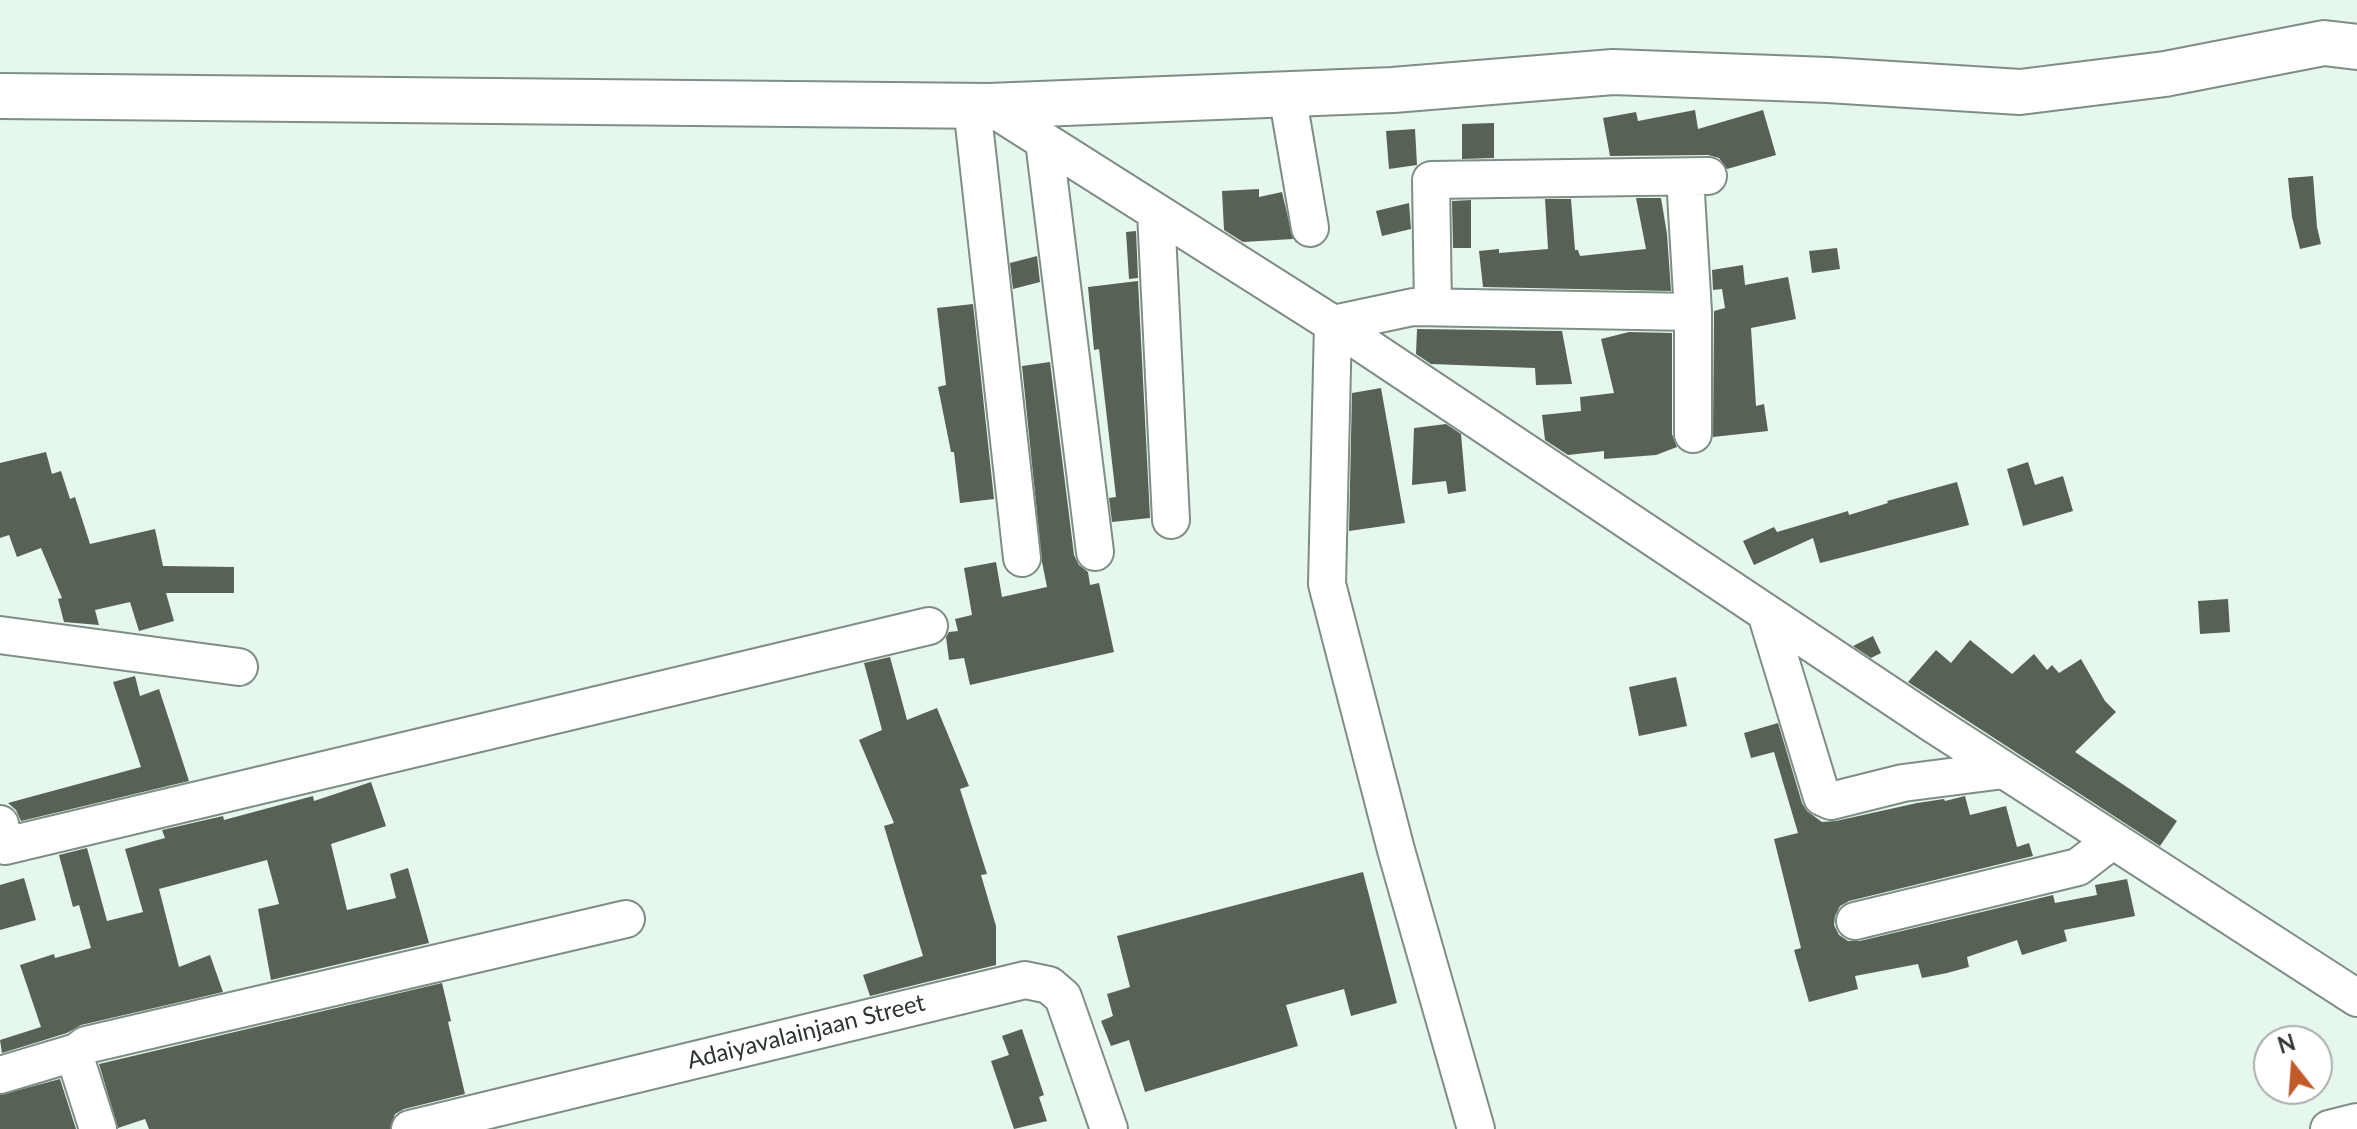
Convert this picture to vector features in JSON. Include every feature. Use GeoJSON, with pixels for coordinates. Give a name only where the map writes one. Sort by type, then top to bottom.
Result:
{"type":"FeatureCollection","features":[{"type":"Feature","properties":{"kind":"main road"},"geometry":{"type":"LineString","coordinates":[[0,96],[980,106],[1393,90],[1613,72],[1828,80],[2020,92],[2165,74],[2324,43],[2357,47]]}},
{"type":"Feature","properties":{"kind":"street"},"geometry":{"type":"LineString","coordinates":[[1287,94],[1310,228]]}},
{"type":"Feature","properties":{"kind":"street"},"geometry":{"type":"LineString","coordinates":[[980,106],[1044,141],[1333,324],[2004,770],[2357,998]]}},
{"type":"Feature","properties":{"kind":"street"},"geometry":{"type":"LineString","coordinates":[[980,106],[1022,558]]}},
{"type":"Feature","properties":{"kind":"street"},"geometry":{"type":"LineString","coordinates":[[1044,141],[1095,552]]}},
{"type":"Feature","properties":{"kind":"street"},"geometry":{"type":"LineString","coordinates":[[1433,307],[1431,180],[1696,176],[1693,434]]}},
{"type":"Feature","properties":{"kind":"street"},"geometry":{"type":"LineString","coordinates":[[1156,212],[1171,520]]}},
{"type":"Feature","properties":{"kind":"street"},"geometry":{"type":"LineString","coordinates":[[1333,324],[1413,307],[1693,312]]}},
{"type":"Feature","properties":{"kind":"street"},"geometry":{"type":"LineString","coordinates":[[1333,324],[1327,584],[1396,850],[1476,1129]]}},
{"type":"Feature","properties":{"kind":"street"},"geometry":{"type":"LineString","coordinates":[[1766,613],[1822,797],[1831,801],[1903,783],[2004,770]]}},
{"type":"Feature","properties":{"kind":"street"},"geometry":{"type":"LineString","coordinates":[[0,824],[5,846],[929,626]]}},
{"type":"Feature","properties":{"kind":"street"},"geometry":{"type":"LineString","coordinates":[[0,635],[239,667]]}},
{"type":"Feature","properties":{"kind":"street"},"geometry":{"type":"LineString","coordinates":[[1855,921],[2078,867],[2113,840]]}},
{"type":"Feature","properties":{"kind":"street"},"geometry":{"type":"LineString","coordinates":[[0,1075],[77,1052],[88,1044],[626,919]]}},
{"type":"Feature","properties":{"kind":"street","name":"Adaiyavalainjaan Street"},"geometry":{"type":"LineString","coordinates":[[410,1129],[1025,980],[1049,985],[1063,997],[1099,1126]]}},
{"type":"Feature","properties":{"kind":"street"},"geometry":{"type":"LineString","coordinates":[[77,1052],[76,1060],[98,1129]]}},
{"type":"Feature","properties":{"kind":"street"},"geometry":{"type":"LineString","coordinates":[[2329,1129],[2357,1122]]}},
{"type":"Feature","properties":{"kind":"building"},"geometry":{"type":"Polygon","coordinates":[[[1695,110],[1698,129],[1763,110],[1776,155],[1727,169],[1719,158],[1708,155],[1610,156],[1603,118],[1636,112],[1638,121],[1695,110]]]}},
{"type":"Feature","properties":{"kind":"building"},"geometry":{"type":"Polygon","coordinates":[[[1494,123],[1494,158],[1462,159],[1462,124],[1494,123]]]}},
{"type":"Feature","properties":{"kind":"building"},"geometry":{"type":"Polygon","coordinates":[[[1415,129],[1417,165],[1389,169],[1386,131],[1415,129]]]}},
{"type":"Feature","properties":{"kind":"building"},"geometry":{"type":"Polygon","coordinates":[[[2313,176],[2321,244],[2300,249],[2292,217],[2288,178],[2313,176]]]}},
{"type":"Feature","properties":{"kind":"building"},"geometry":{"type":"Polygon","coordinates":[[[1259,189],[1259,197],[1282,192],[1293,239],[1243,242],[1224,230],[1222,191],[1259,189]]]}},
{"type":"Feature","properties":{"kind":"building"},"geometry":{"type":"Polygon","coordinates":[[[1636,198],[1661,198],[1671,291],[1483,287],[1479,251],[1499,249],[1499,253],[1548,249],[1545,199],[1571,199],[1575,250],[1580,256],[1646,249],[1636,198]]]}},
{"type":"Feature","properties":{"kind":"building"},"geometry":{"type":"Polygon","coordinates":[[[1471,200],[1471,248],[1453,248],[1452,201],[1471,200]]]}},
{"type":"Feature","properties":{"kind":"building"},"geometry":{"type":"Polygon","coordinates":[[[1409,203],[1411,229],[1382,236],[1376,211],[1409,203]]]}},
{"type":"Feature","properties":{"kind":"building"},"geometry":{"type":"Polygon","coordinates":[[[1136,231],[1138,278],[1129,279],[1126,232],[1136,231]]]}},
{"type":"Feature","properties":{"kind":"building"},"geometry":{"type":"Polygon","coordinates":[[[1837,248],[1840,269],[1812,273],[1809,251],[1837,248]]]}},
{"type":"Feature","properties":{"kind":"building"},"geometry":{"type":"Polygon","coordinates":[[[1037,256],[1040,282],[1013,289],[1010,263],[1037,256]]]}},
{"type":"Feature","properties":{"kind":"building"},"geometry":{"type":"Polygon","coordinates":[[[1743,265],[1745,285],[1788,277],[1796,319],[1751,328],[1756,406],[1764,404],[1768,431],[1713,437],[1714,311],[1725,308],[1722,289],[1713,290],[1712,270],[1743,265]]]}},
{"type":"Feature","properties":{"kind":"building"},"geometry":{"type":"Polygon","coordinates":[[[1138,281],[1150,518],[1112,522],[1109,498],[1116,497],[1099,349],[1094,350],[1088,287],[1138,281]]]}},
{"type":"Feature","properties":{"kind":"building"},"geometry":{"type":"Polygon","coordinates":[[[973,304],[994,499],[960,503],[954,452],[951,452],[938,387],[946,385],[937,308],[973,304]]]}},
{"type":"Feature","properties":{"kind":"building"},"geometry":{"type":"Polygon","coordinates":[[[1417,329],[1562,331],[1572,384],[1536,385],[1535,368],[1431,364],[1416,354],[1417,329]]]}},
{"type":"Feature","properties":{"kind":"building"},"geometry":{"type":"Polygon","coordinates":[[[1629,332],[1672,333],[1672,434],[1677,447],[1656,455],[1604,459],[1604,451],[1568,455],[1545,440],[1542,415],[1581,411],[1580,397],[1614,393],[1601,339],[1629,332]]]}},
{"type":"Feature","properties":{"kind":"building"},"geometry":{"type":"Polygon","coordinates":[[[1050,362],[1074,555],[1079,565],[1088,572],[1090,585],[1099,583],[1114,652],[970,685],[964,658],[949,660],[946,637],[949,632],[958,631],[955,619],[972,615],[964,568],[996,562],[1002,597],[1047,587],[1022,366],[1050,362]]]}},
{"type":"Feature","properties":{"kind":"building"},"geometry":{"type":"Polygon","coordinates":[[[1381,388],[1405,523],[1349,531],[1352,393],[1381,388]]]}},
{"type":"Feature","properties":{"kind":"building"},"geometry":{"type":"Polygon","coordinates":[[[1446,424],[1461,434],[1466,491],[1448,494],[1446,481],[1412,485],[1414,428],[1446,424]]]}},
{"type":"Feature","properties":{"kind":"building"},"geometry":{"type":"Polygon","coordinates":[[[46,452],[52,474],[61,471],[70,499],[75,497],[90,544],[155,529],[163,566],[234,567],[234,593],[166,593],[174,621],[139,631],[130,602],[95,610],[99,625],[64,622],[58,599],[62,598],[41,548],[17,557],[9,535],[0,538],[0,463],[46,452]]]}},
{"type":"Feature","properties":{"kind":"building"},"geometry":{"type":"Polygon","coordinates":[[[2028,462],[2035,485],[2063,476],[2073,511],[2023,526],[2007,469],[2028,462]]]}},
{"type":"Feature","properties":{"kind":"building"},"geometry":{"type":"Polygon","coordinates":[[[1957,482],[1969,525],[1820,563],[1813,538],[1754,565],[1743,541],[1774,527],[1777,532],[1848,511],[1849,515],[1957,482]]]}},
{"type":"Feature","properties":{"kind":"building"},"geometry":{"type":"Polygon","coordinates":[[[2228,599],[2230,632],[2200,634],[2198,601],[2228,599]]]}},
{"type":"Feature","properties":{"kind":"building"},"geometry":{"type":"Polygon","coordinates":[[[1873,636],[1881,653],[1871,658],[1853,646],[1873,636]]]}},
{"type":"Feature","properties":{"kind":"building"},"geometry":{"type":"Polygon","coordinates":[[[1970,640],[2012,674],[2034,654],[2047,670],[2052,665],[2059,673],[2081,659],[2105,701],[2116,712],[2075,752],[2177,821],[2160,846],[1908,682],[1936,650],[1951,663],[1970,640]]]}},
{"type":"Feature","properties":{"kind":"building"},"geometry":{"type":"Polygon","coordinates":[[[890,657],[907,720],[937,708],[969,786],[960,789],[987,874],[981,875],[996,926],[996,965],[870,996],[863,975],[923,956],[884,826],[894,823],[859,740],[882,730],[864,663],[890,657]]]}},
{"type":"Feature","properties":{"kind":"building"},"geometry":{"type":"Polygon","coordinates":[[[135,676],[140,696],[159,689],[189,781],[21,821],[8,803],[141,767],[113,682],[135,676]]]}},
{"type":"Feature","properties":{"kind":"building"},"geometry":{"type":"Polygon","coordinates":[[[1676,677],[1687,726],[1639,736],[1629,687],[1676,677]]]}},
{"type":"Feature","properties":{"kind":"building"},"geometry":{"type":"Polygon","coordinates":[[[1778,723],[1802,803],[1822,822],[1965,796],[1970,815],[2006,806],[2017,847],[2029,843],[2033,856],[1849,901],[1840,906],[1834,925],[1839,935],[1848,941],[1860,941],[2053,895],[2055,903],[2097,895],[2095,885],[2127,879],[2135,916],[2064,930],[2067,941],[2022,955],[2017,940],[1967,957],[1969,967],[1947,973],[1922,978],[1918,964],[1855,976],[1858,989],[1809,1002],[1794,950],[1801,948],[1774,839],[1798,833],[1774,752],[1751,758],[1744,733],[1778,723]]]}},
{"type":"Feature","properties":{"kind":"building"},"geometry":{"type":"Polygon","coordinates":[[[371,782],[386,826],[331,844],[347,910],[396,898],[390,874],[408,868],[429,943],[271,980],[258,909],[279,904],[267,860],[159,889],[179,967],[210,955],[223,992],[81,1025],[67,1033],[2,1053],[0,1040],[41,1027],[20,965],[54,954],[55,958],[91,948],[79,905],[73,907],[59,855],[87,848],[107,921],[143,912],[125,849],[165,838],[162,830],[223,816],[224,820],[313,796],[314,801],[371,782]]]}},
{"type":"Feature","properties":{"kind":"building"},"geometry":{"type":"Polygon","coordinates":[[[1363,872],[1397,1003],[1351,1016],[1344,989],[1286,1005],[1298,1046],[1145,1092],[1129,1040],[1111,1046],[1101,1021],[1113,1016],[1107,994],[1130,987],[1117,936],[1363,872]]]}},
{"type":"Feature","properties":{"kind":"building"},"geometry":{"type":"Polygon","coordinates":[[[24,878],[36,920],[0,930],[0,885],[24,878]]]}},
{"type":"Feature","properties":{"kind":"building"},"geometry":{"type":"Polygon","coordinates":[[[442,983],[465,1094],[404,1109],[395,1114],[390,1129],[149,1129],[145,1119],[118,1128],[99,1064],[442,983]]]}},
{"type":"Feature","properties":{"kind":"building"},"geometry":{"type":"Polygon","coordinates":[[[1022,1029],[1044,1095],[1039,1097],[1047,1121],[1014,1129],[991,1061],[1009,1055],[1002,1036],[1022,1029]]]}},
{"type":"Feature","properties":{"kind":"building"},"geometry":{"type":"Polygon","coordinates":[[[60,1079],[76,1129],[0,1129],[0,1095],[60,1079]]]}}]}
